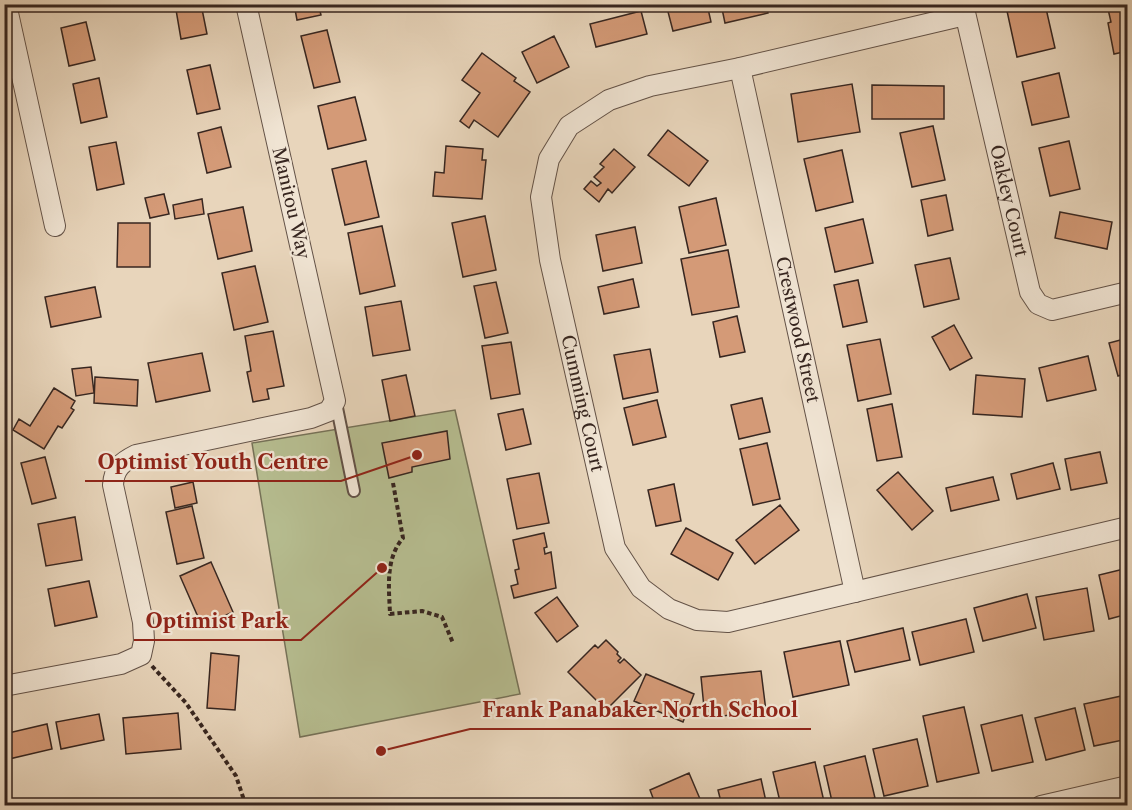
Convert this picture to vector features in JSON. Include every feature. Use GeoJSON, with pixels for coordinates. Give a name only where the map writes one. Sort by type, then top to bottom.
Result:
{"type":"FeatureCollection","features":[{"type":"Feature","properties":{"kind":"street"},"geometry":{"type":"LineString","coordinates":[[6,4],[55,225]]}},
{"type":"Feature","properties":{"kind":"street","name":"Manitou Way"},"geometry":{"type":"LineString","coordinates":[[246,4],[332,406]]}},
{"type":"Feature","properties":{"kind":"street","name":"Cumming Court"},"geometry":{"type":"LineString","coordinates":[[964,10],[740,68],[650,86],[609,100],[569,126],[549,159],[541,197],[550,260],[615,548],[641,588],[669,609],[697,620],[729,622],[1128,527]]}},
{"type":"Feature","properties":{"kind":"street","name":"Oakley Court"},"geometry":{"type":"LineString","coordinates":[[964,10],[1030,292],[1038,304],[1052,310],[1128,292]]}},
{"type":"Feature","properties":{"kind":"street","name":"Crestwood Street"},"geometry":{"type":"LineString","coordinates":[[740,68],[855,592]]}},
{"type":"Feature","properties":{"kind":"street"},"geometry":{"type":"LineString","coordinates":[[4,686],[121,664],[141,655],[144,640],[143,622],[115,500],[114,472],[124,461],[136,455],[311,418],[332,406]]}},
{"type":"Feature","properties":{"kind":"street"},"geometry":{"type":"LineString","coordinates":[[1041,806],[1128,786]]}},
{"type":"Feature","properties":{"kind":"lane","name":"Manitou Way"},"geometry":{"type":"LineString","coordinates":[[332,406],[354,491]]}},
{"type":"Feature","properties":{"kind":"path"},"geometry":{"type":"LineString","coordinates":[[393,483],[403,538],[395,547],[390,560],[390,614],[422,612],[442,617],[453,643]]}},
{"type":"Feature","properties":{"kind":"path"},"geometry":{"type":"LineString","coordinates":[[141,655],[192,712],[236,776],[246,806]]}},
{"type":"Feature","properties":{"kind":"green space"},"geometry":{"type":"Polygon","coordinates":[[[455,410],[520,694],[300,737],[252,443],[455,410]]]}},
{"type":"Feature","properties":{"kind":"building"},"geometry":{"type":"Polygon","coordinates":[[[175,4],[201,4],[207,34],[181,39],[175,4]]]}},
{"type":"Feature","properties":{"kind":"building"},"geometry":{"type":"Polygon","coordinates":[[[294,4],[318,4],[321,15],[297,20],[294,4]]]}},
{"type":"Feature","properties":{"kind":"building"},"geometry":{"type":"Polygon","coordinates":[[[666,4],[707,4],[711,22],[673,31],[666,4]]]}},
{"type":"Feature","properties":{"kind":"building"},"geometry":{"type":"Polygon","coordinates":[[[721,4],[766,4],[768,13],[725,23],[721,4]]]}},
{"type":"Feature","properties":{"kind":"building"},"geometry":{"type":"Polygon","coordinates":[[[1033,4],[1045,4],[1055,48],[1017,57],[1007,11],[1033,4]]]}},
{"type":"Feature","properties":{"kind":"building"},"geometry":{"type":"Polygon","coordinates":[[[1114,4],[1128,4],[1128,51],[1114,54],[1108,23],[1111,22],[1108,9],[1115,7],[1114,4]]]}},
{"type":"Feature","properties":{"kind":"building"},"geometry":{"type":"Polygon","coordinates":[[[641,11],[647,34],[596,47],[590,24],[641,11]]]}},
{"type":"Feature","properties":{"kind":"building"},"geometry":{"type":"Polygon","coordinates":[[[86,22],[95,60],[69,66],[61,28],[86,22]]]}},
{"type":"Feature","properties":{"kind":"building"},"geometry":{"type":"Polygon","coordinates":[[[327,30],[340,82],[314,88],[301,36],[327,30]]]}},
{"type":"Feature","properties":{"kind":"building"},"geometry":{"type":"Polygon","coordinates":[[[554,36],[569,67],[537,83],[522,52],[554,36]]]}},
{"type":"Feature","properties":{"kind":"building"},"geometry":{"type":"Polygon","coordinates":[[[482,53],[516,78],[514,81],[530,92],[498,137],[474,120],[469,128],[460,121],[480,93],[462,80],[482,53]]]}},
{"type":"Feature","properties":{"kind":"building"},"geometry":{"type":"Polygon","coordinates":[[[210,65],[220,109],[197,114],[187,70],[210,65]]]}},
{"type":"Feature","properties":{"kind":"building"},"geometry":{"type":"Polygon","coordinates":[[[1059,73],[1069,117],[1032,125],[1022,82],[1059,73]]]}},
{"type":"Feature","properties":{"kind":"building"},"geometry":{"type":"Polygon","coordinates":[[[99,78],[107,117],[81,123],[73,84],[99,78]]]}},
{"type":"Feature","properties":{"kind":"building"},"geometry":{"type":"Polygon","coordinates":[[[852,84],[860,132],[798,142],[791,94],[852,84]]]}},
{"type":"Feature","properties":{"kind":"building"},"geometry":{"type":"Polygon","coordinates":[[[872,85],[944,86],[944,119],[872,119],[872,85]]]}},
{"type":"Feature","properties":{"kind":"building"},"geometry":{"type":"Polygon","coordinates":[[[355,97],[366,140],[328,149],[318,106],[355,97]]]}},
{"type":"Feature","properties":{"kind":"building"},"geometry":{"type":"Polygon","coordinates":[[[933,126],[945,180],[912,187],[900,133],[933,126]]]}},
{"type":"Feature","properties":{"kind":"building"},"geometry":{"type":"Polygon","coordinates":[[[221,127],[231,167],[207,173],[198,133],[221,127]]]}},
{"type":"Feature","properties":{"kind":"building"},"geometry":{"type":"Polygon","coordinates":[[[668,130],[708,161],[689,186],[648,155],[668,130]]]}},
{"type":"Feature","properties":{"kind":"building"},"geometry":{"type":"Polygon","coordinates":[[[1069,141],[1080,189],[1050,196],[1039,148],[1069,141]]]}},
{"type":"Feature","properties":{"kind":"building"},"geometry":{"type":"Polygon","coordinates":[[[116,142],[124,184],[97,190],[89,147],[116,142]]]}},
{"type":"Feature","properties":{"kind":"building"},"geometry":{"type":"Polygon","coordinates":[[[446,146],[483,149],[482,160],[486,160],[482,199],[433,196],[435,172],[444,173],[446,146]]]}},
{"type":"Feature","properties":{"kind":"building"},"geometry":{"type":"Polygon","coordinates":[[[614,149],[635,167],[612,193],[608,189],[599,202],[584,189],[591,181],[597,186],[601,183],[594,177],[604,167],[600,164],[614,149]]]}},
{"type":"Feature","properties":{"kind":"building"},"geometry":{"type":"Polygon","coordinates":[[[842,150],[853,202],[816,211],[804,159],[842,150]]]}},
{"type":"Feature","properties":{"kind":"building"},"geometry":{"type":"Polygon","coordinates":[[[366,161],[379,217],[345,225],[332,169],[366,161]]]}},
{"type":"Feature","properties":{"kind":"building"},"geometry":{"type":"Polygon","coordinates":[[[164,194],[169,214],[150,218],[145,198],[164,194]]]}},
{"type":"Feature","properties":{"kind":"building"},"geometry":{"type":"Polygon","coordinates":[[[946,195],[953,230],[928,236],[921,200],[946,195]]]}},
{"type":"Feature","properties":{"kind":"building"},"geometry":{"type":"Polygon","coordinates":[[[716,198],[726,245],[689,253],[679,207],[716,198]]]}},
{"type":"Feature","properties":{"kind":"building"},"geometry":{"type":"Polygon","coordinates":[[[202,199],[204,214],[175,219],[173,205],[202,199]]]}},
{"type":"Feature","properties":{"kind":"building"},"geometry":{"type":"Polygon","coordinates":[[[243,207],[252,251],[218,259],[208,214],[243,207]]]}},
{"type":"Feature","properties":{"kind":"building"},"geometry":{"type":"Polygon","coordinates":[[[1060,212],[1112,222],[1107,249],[1055,238],[1060,212]]]}},
{"type":"Feature","properties":{"kind":"building"},"geometry":{"type":"Polygon","coordinates":[[[485,216],[496,270],[463,277],[452,223],[485,216]]]}},
{"type":"Feature","properties":{"kind":"building"},"geometry":{"type":"Polygon","coordinates":[[[863,219],[873,263],[835,272],[825,228],[863,219]]]}},
{"type":"Feature","properties":{"kind":"building"},"geometry":{"type":"Polygon","coordinates":[[[118,223],[150,223],[150,267],[117,267],[118,223]]]}},
{"type":"Feature","properties":{"kind":"building"},"geometry":{"type":"Polygon","coordinates":[[[382,226],[395,286],[360,294],[348,233],[382,226]]]}},
{"type":"Feature","properties":{"kind":"building"},"geometry":{"type":"Polygon","coordinates":[[[635,227],[642,263],[603,271],[596,235],[635,227]]]}},
{"type":"Feature","properties":{"kind":"building"},"geometry":{"type":"Polygon","coordinates":[[[728,250],[739,307],[692,315],[681,259],[728,250]]]}},
{"type":"Feature","properties":{"kind":"building"},"geometry":{"type":"Polygon","coordinates":[[[950,258],[959,299],[924,307],[915,265],[950,258]]]}},
{"type":"Feature","properties":{"kind":"building"},"geometry":{"type":"Polygon","coordinates":[[[255,266],[268,322],[234,330],[222,273],[255,266]]]}},
{"type":"Feature","properties":{"kind":"building"},"geometry":{"type":"Polygon","coordinates":[[[633,279],[639,307],[604,314],[598,287],[633,279]]]}},
{"type":"Feature","properties":{"kind":"building"},"geometry":{"type":"Polygon","coordinates":[[[858,280],[867,322],[843,327],[834,285],[858,280]]]}},
{"type":"Feature","properties":{"kind":"building"},"geometry":{"type":"Polygon","coordinates":[[[496,282],[508,333],[485,338],[474,286],[496,282]]]}},
{"type":"Feature","properties":{"kind":"building"},"geometry":{"type":"Polygon","coordinates":[[[95,287],[101,317],[51,327],[45,297],[95,287]]]}},
{"type":"Feature","properties":{"kind":"building"},"geometry":{"type":"Polygon","coordinates":[[[401,301],[410,350],[373,356],[365,307],[401,301]]]}},
{"type":"Feature","properties":{"kind":"building"},"geometry":{"type":"Polygon","coordinates":[[[737,316],[745,352],[720,357],[713,322],[737,316]]]}},
{"type":"Feature","properties":{"kind":"building"},"geometry":{"type":"Polygon","coordinates":[[[954,325],[972,358],[950,370],[932,337],[954,325]]]}},
{"type":"Feature","properties":{"kind":"building"},"geometry":{"type":"Polygon","coordinates":[[[273,331],[284,386],[267,389],[269,399],[253,402],[247,372],[251,371],[245,336],[273,331]]]}},
{"type":"Feature","properties":{"kind":"building"},"geometry":{"type":"Polygon","coordinates":[[[1128,338],[1128,373],[1118,376],[1109,343],[1128,338]]]}},
{"type":"Feature","properties":{"kind":"building"},"geometry":{"type":"Polygon","coordinates":[[[880,339],[891,394],[858,401],[847,345],[880,339]]]}},
{"type":"Feature","properties":{"kind":"building"},"geometry":{"type":"Polygon","coordinates":[[[511,342],[520,394],[491,399],[482,346],[511,342]]]}},
{"type":"Feature","properties":{"kind":"building"},"geometry":{"type":"Polygon","coordinates":[[[650,349],[658,392],[623,399],[614,355],[650,349]]]}},
{"type":"Feature","properties":{"kind":"building"},"geometry":{"type":"Polygon","coordinates":[[[202,353],[210,391],[156,402],[148,363],[202,353]]]}},
{"type":"Feature","properties":{"kind":"building"},"geometry":{"type":"Polygon","coordinates":[[[1088,356],[1096,390],[1047,401],[1039,368],[1088,356]]]}},
{"type":"Feature","properties":{"kind":"building"},"geometry":{"type":"Polygon","coordinates":[[[91,367],[94,393],[76,396],[72,369],[91,367]]]}},
{"type":"Feature","properties":{"kind":"building"},"geometry":{"type":"Polygon","coordinates":[[[406,375],[415,416],[390,421],[382,380],[406,375]]]}},
{"type":"Feature","properties":{"kind":"building"},"geometry":{"type":"Polygon","coordinates":[[[976,375],[1025,379],[1022,417],[973,414],[976,375]]]}},
{"type":"Feature","properties":{"kind":"building"},"geometry":{"type":"Polygon","coordinates":[[[95,377],[138,380],[137,406],[94,403],[95,377]]]}},
{"type":"Feature","properties":{"kind":"building"},"geometry":{"type":"Polygon","coordinates":[[[54,388],[75,401],[71,408],[74,410],[62,428],[58,426],[44,449],[13,430],[19,419],[30,426],[54,388]]]}},
{"type":"Feature","properties":{"kind":"building"},"geometry":{"type":"Polygon","coordinates":[[[762,398],[770,432],[739,439],[731,405],[762,398]]]}},
{"type":"Feature","properties":{"kind":"building"},"geometry":{"type":"Polygon","coordinates":[[[657,400],[666,437],[633,445],[624,408],[657,400]]]}},
{"type":"Feature","properties":{"kind":"building"},"geometry":{"type":"Polygon","coordinates":[[[892,404],[902,457],[877,461],[867,409],[892,404]]]}},
{"type":"Feature","properties":{"kind":"building"},"geometry":{"type":"Polygon","coordinates":[[[523,409],[531,444],[506,450],[498,414],[523,409]]]}},
{"type":"Feature","properties":{"kind":"building"},"geometry":{"type":"Polygon","coordinates":[[[447,431],[450,459],[412,467],[412,472],[389,478],[382,443],[447,431]]]}},
{"type":"Feature","properties":{"kind":"building"},"geometry":{"type":"Polygon","coordinates":[[[767,443],[780,499],[753,505],[740,449],[767,443]]]}},
{"type":"Feature","properties":{"kind":"building"},"geometry":{"type":"Polygon","coordinates":[[[1100,452],[1107,483],[1071,490],[1065,459],[1100,452]]]}},
{"type":"Feature","properties":{"kind":"building"},"geometry":{"type":"Polygon","coordinates":[[[45,457],[56,498],[32,504],[21,463],[45,457]]]}},
{"type":"Feature","properties":{"kind":"building"},"geometry":{"type":"Polygon","coordinates":[[[1053,463],[1060,489],[1017,499],[1011,474],[1053,463]]]}},
{"type":"Feature","properties":{"kind":"building"},"geometry":{"type":"Polygon","coordinates":[[[898,472],[933,511],[912,530],[877,490],[898,472]]]}},
{"type":"Feature","properties":{"kind":"building"},"geometry":{"type":"Polygon","coordinates":[[[539,473],[549,523],[517,529],[507,479],[539,473]]]}},
{"type":"Feature","properties":{"kind":"building"},"geometry":{"type":"Polygon","coordinates":[[[993,477],[999,500],[951,511],[946,488],[993,477]]]}},
{"type":"Feature","properties":{"kind":"building"},"geometry":{"type":"Polygon","coordinates":[[[193,482],[197,503],[175,508],[171,487],[193,482]]]}},
{"type":"Feature","properties":{"kind":"building"},"geometry":{"type":"Polygon","coordinates":[[[674,484],[681,521],[656,526],[648,490],[674,484]]]}},
{"type":"Feature","properties":{"kind":"building"},"geometry":{"type":"Polygon","coordinates":[[[780,505],[799,530],[755,564],[736,540],[780,505]]]}},
{"type":"Feature","properties":{"kind":"building"},"geometry":{"type":"Polygon","coordinates":[[[192,506],[204,558],[177,564],[166,512],[192,506]]]}},
{"type":"Feature","properties":{"kind":"building"},"geometry":{"type":"Polygon","coordinates":[[[75,517],[82,560],[46,566],[38,524],[75,517]]]}},
{"type":"Feature","properties":{"kind":"building"},"geometry":{"type":"Polygon","coordinates":[[[686,528],[733,553],[718,580],[671,554],[686,528]]]}},
{"type":"Feature","properties":{"kind":"building"},"geometry":{"type":"Polygon","coordinates":[[[544,533],[547,547],[544,548],[545,554],[551,552],[556,588],[514,598],[511,586],[518,584],[515,570],[519,569],[513,540],[544,533]]]}},
{"type":"Feature","properties":{"kind":"building"},"geometry":{"type":"Polygon","coordinates":[[[211,562],[233,612],[202,626],[180,576],[211,562]]]}},
{"type":"Feature","properties":{"kind":"building"},"geometry":{"type":"Polygon","coordinates":[[[1128,568],[1128,614],[1109,619],[1099,575],[1128,568]]]}},
{"type":"Feature","properties":{"kind":"building"},"geometry":{"type":"Polygon","coordinates":[[[89,581],[97,617],[55,626],[48,589],[89,581]]]}},
{"type":"Feature","properties":{"kind":"building"},"geometry":{"type":"Polygon","coordinates":[[[1087,588],[1094,631],[1044,640],[1036,597],[1087,588]]]}},
{"type":"Feature","properties":{"kind":"building"},"geometry":{"type":"Polygon","coordinates":[[[1027,594],[1036,628],[983,641],[974,608],[1027,594]]]}},
{"type":"Feature","properties":{"kind":"building"},"geometry":{"type":"Polygon","coordinates":[[[557,597],[578,626],[557,642],[535,613],[557,597]]]}},
{"type":"Feature","properties":{"kind":"building"},"geometry":{"type":"Polygon","coordinates":[[[966,619],[974,652],[920,665],[912,632],[966,619]]]}},
{"type":"Feature","properties":{"kind":"building"},"geometry":{"type":"Polygon","coordinates":[[[903,628],[910,660],[855,672],[847,641],[903,628]]]}},
{"type":"Feature","properties":{"kind":"building"},"geometry":{"type":"Polygon","coordinates":[[[606,640],[618,652],[621,658],[618,661],[620,663],[624,659],[641,675],[606,710],[568,672],[595,645],[598,648],[606,640]]]}},
{"type":"Feature","properties":{"kind":"building"},"geometry":{"type":"Polygon","coordinates":[[[840,641],[849,685],[793,697],[784,652],[840,641]]]}},
{"type":"Feature","properties":{"kind":"building"},"geometry":{"type":"Polygon","coordinates":[[[211,653],[239,656],[235,710],[207,708],[211,653]]]}},
{"type":"Feature","properties":{"kind":"building"},"geometry":{"type":"Polygon","coordinates":[[[761,671],[766,711],[705,718],[701,677],[761,671]]]}},
{"type":"Feature","properties":{"kind":"building"},"geometry":{"type":"Polygon","coordinates":[[[646,674],[694,694],[683,722],[634,701],[646,674]]]}},
{"type":"Feature","properties":{"kind":"building"},"geometry":{"type":"Polygon","coordinates":[[[1126,695],[1128,739],[1094,746],[1084,704],[1126,695]]]}},
{"type":"Feature","properties":{"kind":"building"},"geometry":{"type":"Polygon","coordinates":[[[964,707],[979,773],[937,782],[923,716],[964,707]]]}},
{"type":"Feature","properties":{"kind":"building"},"geometry":{"type":"Polygon","coordinates":[[[1075,708],[1085,750],[1046,760],[1035,718],[1075,708]]]}},
{"type":"Feature","properties":{"kind":"building"},"geometry":{"type":"Polygon","coordinates":[[[178,713],[181,749],[126,754],[123,718],[178,713]]]}},
{"type":"Feature","properties":{"kind":"building"},"geometry":{"type":"Polygon","coordinates":[[[99,714],[104,740],[61,749],[56,722],[99,714]]]}},
{"type":"Feature","properties":{"kind":"building"},"geometry":{"type":"Polygon","coordinates":[[[1022,715],[1033,762],[992,771],[981,725],[1022,715]]]}},
{"type":"Feature","properties":{"kind":"building"},"geometry":{"type":"Polygon","coordinates":[[[47,724],[52,749],[9,759],[4,734],[47,724]]]}},
{"type":"Feature","properties":{"kind":"building"},"geometry":{"type":"Polygon","coordinates":[[[917,739],[928,786],[884,796],[873,749],[917,739]]]}},
{"type":"Feature","properties":{"kind":"building"},"geometry":{"type":"Polygon","coordinates":[[[865,756],[875,798],[843,806],[833,806],[824,766],[865,756]]]}},
{"type":"Feature","properties":{"kind":"building"},"geometry":{"type":"Polygon","coordinates":[[[815,762],[825,806],[781,806],[773,772],[815,762]]]}},
{"type":"Feature","properties":{"kind":"building"},"geometry":{"type":"Polygon","coordinates":[[[689,773],[703,806],[656,806],[650,790],[689,773]]]}},
{"type":"Feature","properties":{"kind":"building"},"geometry":{"type":"Polygon","coordinates":[[[761,779],[767,806],[722,806],[718,790],[761,779]]]}},
{"type":"Feature","properties":{"kind":"place","name":"Optimist Youth Centre"},"geometry":{"type":"Point","coordinates":[417,455]}},
{"type":"Feature","properties":{"kind":"place","name":"Optimist Park"},"geometry":{"type":"Point","coordinates":[382,568]}},
{"type":"Feature","properties":{"kind":"place","name":"Frank Panabaker North School"},"geometry":{"type":"Point","coordinates":[381,751]}}]}
